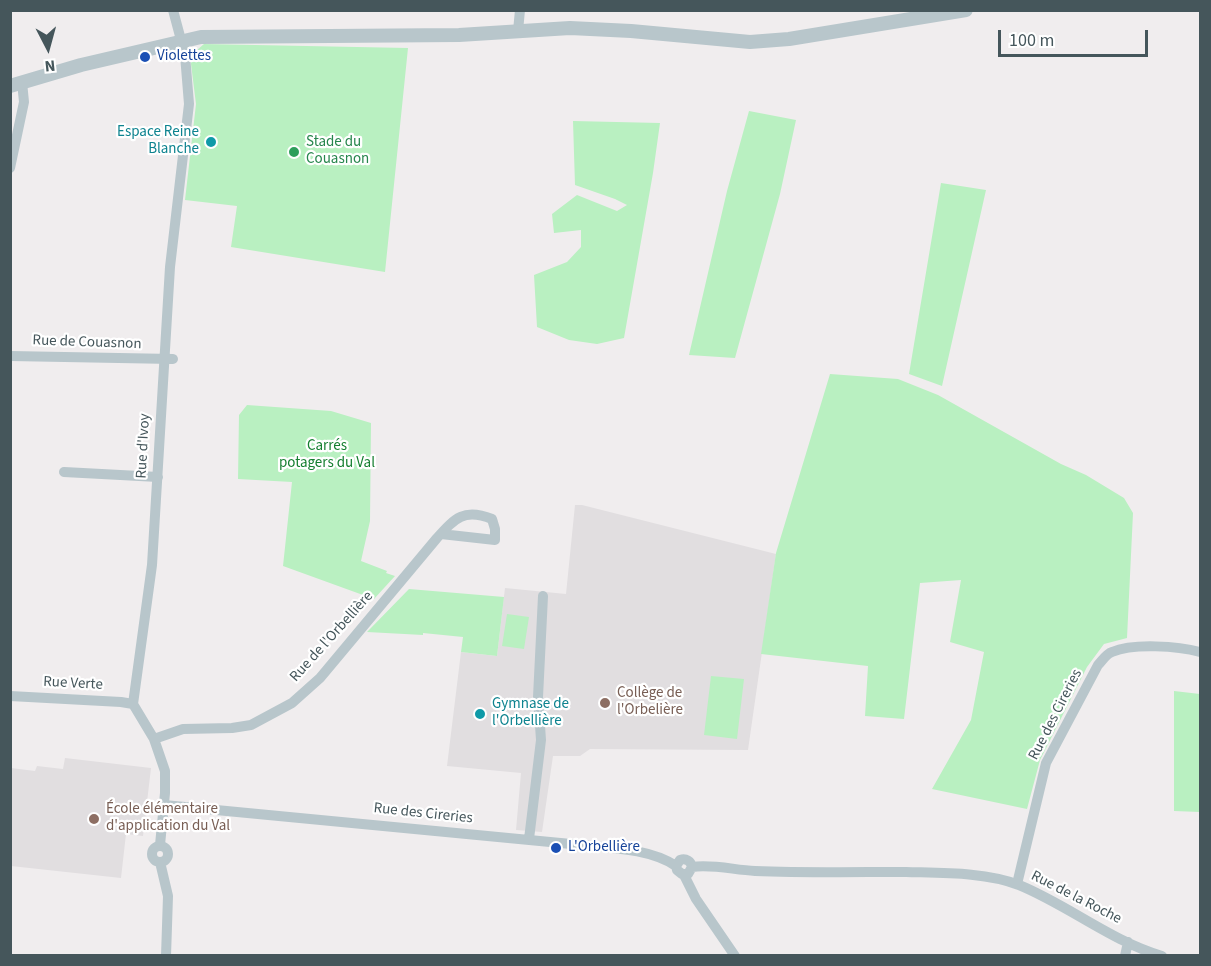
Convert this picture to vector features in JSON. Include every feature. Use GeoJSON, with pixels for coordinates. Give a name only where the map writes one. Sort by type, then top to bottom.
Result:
{"type":"FeatureCollection","features":[{"type":"Feature","properties":{"kind":"street","name":"Rue d'Ivoy"},"geometry":{"type":"LineString","coordinates":[[133,704],[153,565],[158,477],[169,360],[170,267],[189,104],[184,55],[172,10]]}},
{"type":"Feature","properties":{"kind":"street"},"geometry":{"type":"LineString","coordinates":[[518,31],[520,10]]}},
{"type":"Feature","properties":{"kind":"street"},"geometry":{"type":"LineString","coordinates":[[10,168],[24,102],[16,84],[81,65],[201,37],[459,35],[580,28],[750,42],[789,39],[966,10]]}},
{"type":"Feature","properties":{"kind":"street","name":"Rue de Couasnon"},"geometry":{"type":"LineString","coordinates":[[10,356],[169,360]]}},
{"type":"Feature","properties":{"kind":"street"},"geometry":{"type":"LineString","coordinates":[[64,472],[158,477]]}},
{"type":"Feature","properties":{"kind":"street","name":"Rue de l'Orbellière"},"geometry":{"type":"LineString","coordinates":[[154,739],[183,729],[232,728],[251,725],[292,704],[320,678],[451,522],[464,514],[478,514],[492,519],[495,540],[441,534]]}},
{"type":"Feature","properties":{"kind":"street"},"geometry":{"type":"LineString","coordinates":[[529,839],[541,741],[538,697],[543,596]]}},
{"type":"Feature","properties":{"kind":"street","name":"Rue des Cireries"},"geometry":{"type":"LineString","coordinates":[[1017,884],[1046,763],[1098,665],[1109,653],[1135,647],[1188,649],[1200,652]]}},
{"type":"Feature","properties":{"kind":"street","name":"Rue Verte"},"geometry":{"type":"LineString","coordinates":[[10,696],[133,704]]}},
{"type":"Feature","properties":{"kind":"street"},"geometry":{"type":"LineString","coordinates":[[133,704],[154,739],[165,771],[160,845],[154,848],[152,853],[153,858],[160,862],[168,896],[166,956]]}},
{"type":"Feature","properties":{"kind":"street","name":"Rue des Cireries"},"geometry":{"type":"LineString","coordinates":[[164,806],[529,839],[631,851],[666,859],[676,866],[678,872],[688,871]]}},
{"type":"Feature","properties":{"kind":"street","name":"Rue de la Roche"},"geometry":{"type":"LineString","coordinates":[[688,871],[703,865],[754,871],[937,873],[980,877],[1017,884],[1145,951],[1162,956]]}},
{"type":"Feature","properties":{"kind":"street"},"geometry":{"type":"LineString","coordinates":[[688,871],[696,899],[735,956]]}},
{"type":"Feature","properties":{"kind":"street"},"geometry":{"type":"LineString","coordinates":[[1125,956],[1128,942]]}},
{"type":"Feature","properties":{"kind":"shaded area","name":"Collège de l'Orbelière"},"geometry":{"type":"Polygon","coordinates":[[[575,505],[776,554],[748,750],[590,749],[580,756],[553,756],[542,832],[516,830],[521,773],[447,766],[461,652],[497,656],[505,588],[566,594],[575,505]]]}},
{"type":"Feature","properties":{"kind":"shaded area"},"geometry":{"type":"Polygon","coordinates":[[[65,758],[151,768],[143,836],[126,834],[121,878],[11,866],[11,768],[35,771],[37,766],[63,769],[65,758]]]}},
{"type":"Feature","properties":{"kind":"green space","name":"Stade du Couasnon"},"geometry":{"type":"Polygon","coordinates":[[[204,44],[408,48],[385,272],[231,247],[237,206],[185,200],[196,104],[190,56],[204,44]]]}},
{"type":"Feature","properties":{"kind":"green space"},"geometry":{"type":"Polygon","coordinates":[[[749,111],[796,120],[780,194],[735,358],[689,355],[727,191],[749,111]]]}},
{"type":"Feature","properties":{"kind":"green space"},"geometry":{"type":"Polygon","coordinates":[[[573,121],[660,123],[624,338],[597,344],[569,340],[537,327],[534,275],[567,262],[581,247],[581,230],[554,233],[552,214],[577,195],[617,211],[627,205],[575,185],[573,121]]]}},
{"type":"Feature","properties":{"kind":"green space"},"geometry":{"type":"Polygon","coordinates":[[[941,183],[986,190],[942,386],[909,374],[941,183]]]}},
{"type":"Feature","properties":{"kind":"green space"},"geometry":{"type":"Polygon","coordinates":[[[830,374],[898,379],[938,395],[1061,464],[1086,475],[1124,498],[1133,513],[1127,638],[1104,644],[1087,667],[1040,760],[1027,809],[932,789],[971,720],[984,652],[950,642],[961,580],[920,583],[904,719],[865,716],[868,666],[761,654],[776,553],[830,374]]]}},
{"type":"Feature","properties":{"kind":"green space","name":"Carrés potagers du Val"},"geometry":{"type":"Polygon","coordinates":[[[247,405],[331,411],[371,423],[370,521],[361,561],[395,576],[374,599],[283,566],[292,482],[238,479],[239,415],[247,405]]]}},
{"type":"Feature","properties":{"kind":"green space"},"geometry":{"type":"Polygon","coordinates":[[[409,589],[504,597],[497,656],[461,652],[463,637],[423,633],[423,635],[367,632],[409,589]]]}},
{"type":"Feature","properties":{"kind":"green space"},"geometry":{"type":"Polygon","coordinates":[[[507,614],[529,617],[524,649],[502,646],[507,614]]]}},
{"type":"Feature","properties":{"kind":"green space"},"geometry":{"type":"Polygon","coordinates":[[[711,676],[744,679],[737,739],[704,735],[711,676]]]}},
{"type":"Feature","properties":{"kind":"green space"},"geometry":{"type":"Polygon","coordinates":[[[1174,691],[1200,694],[1200,812],[1174,811],[1174,691]]]}},
{"type":"Feature","properties":{"kind":"place","name":"Violettes"},"geometry":{"type":"Point","coordinates":[145,57]}},
{"type":"Feature","properties":{"kind":"place","name":"Espace Reine Blanche"},"geometry":{"type":"Point","coordinates":[211,142]}},
{"type":"Feature","properties":{"kind":"place","name":"Stade du Couasnon"},"geometry":{"type":"Point","coordinates":[294,152]}},
{"type":"Feature","properties":{"kind":"place","name":"Collège de l'Orbelière"},"geometry":{"type":"Point","coordinates":[605,703]}},
{"type":"Feature","properties":{"kind":"place","name":"Gymnase de l'Orbellière"},"geometry":{"type":"Point","coordinates":[480,714]}},
{"type":"Feature","properties":{"kind":"place","name":"École élémentaire d'application du Val"},"geometry":{"type":"Point","coordinates":[94,819]}},
{"type":"Feature","properties":{"kind":"place","name":"L'Orbellière"},"geometry":{"type":"Point","coordinates":[556,848]}}]}
